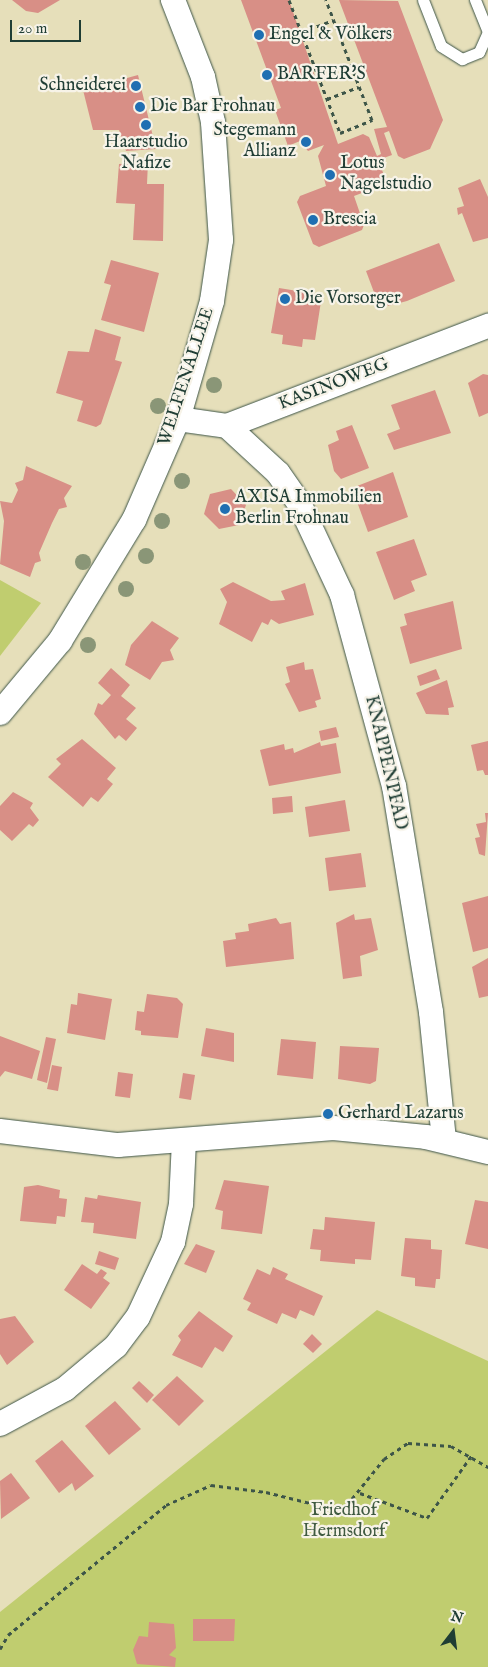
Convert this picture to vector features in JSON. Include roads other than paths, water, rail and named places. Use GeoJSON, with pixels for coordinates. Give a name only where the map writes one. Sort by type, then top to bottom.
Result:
{"type":"FeatureCollection","features":[{"type":"Feature","properties":{"kind":"street","name":"WELFENALLEE"},"geometry":{"type":"LineString","coordinates":[[0,713],[60,641],[134,520],[178,419],[212,301],[221,240],[221,194],[210,107],[173,0]]}},
{"type":"Feature","properties":{"kind":"street","name":"KASINOWEG"},"geometry":{"type":"LineString","coordinates":[[178,419],[227,426],[488,326]]}},
{"type":"Feature","properties":{"kind":"street","name":"KNAPPENPFAD"},"geometry":{"type":"LineString","coordinates":[[227,426],[278,474],[299,503],[342,595],[394,786],[431,1012],[444,1140]]}},
{"type":"Feature","properties":{"kind":"street"},"geometry":{"type":"LineString","coordinates":[[0,1131],[118,1145],[332,1128],[444,1140],[488,1152]]}},
{"type":"Feature","properties":{"kind":"street"},"geometry":{"type":"LineString","coordinates":[[0,1424],[65,1389],[116,1346],[138,1317],[173,1242],[181,1204],[184,1141]]}},
{"type":"Feature","properties":{"kind":"lane"},"geometry":{"type":"LineString","coordinates":[[423,0],[440,46],[462,59],[479,52],[488,32],[476,0]]}},
{"type":"Feature","properties":{"kind":"place","name":"Engel & Völkers"},"geometry":{"type":"Point","coordinates":[259,35]}},
{"type":"Feature","properties":{"kind":"place","name":"BARFER'S"},"geometry":{"type":"Point","coordinates":[267,75]}},
{"type":"Feature","properties":{"kind":"place","name":"Schneiderei"},"geometry":{"type":"Point","coordinates":[136,86]}},
{"type":"Feature","properties":{"kind":"place","name":"Die Bar Frohnau"},"geometry":{"type":"Point","coordinates":[140,107]}},
{"type":"Feature","properties":{"kind":"place","name":"Haarstudio Nafize"},"geometry":{"type":"Point","coordinates":[146,125]}},
{"type":"Feature","properties":{"kind":"place","name":"Stegemann Allianz"},"geometry":{"type":"Point","coordinates":[306,142]}},
{"type":"Feature","properties":{"kind":"place","name":"Lotus Nagelstudio"},"geometry":{"type":"Point","coordinates":[330,175]}},
{"type":"Feature","properties":{"kind":"place","name":"Brescia"},"geometry":{"type":"Point","coordinates":[313,220]}},
{"type":"Feature","properties":{"kind":"place","name":"Die Vorsorger"},"geometry":{"type":"Point","coordinates":[285,299]}},
{"type":"Feature","properties":{"kind":"place","name":"AXISA Immobilien Berlin Frohnau"},"geometry":{"type":"Point","coordinates":[225,509]}},
{"type":"Feature","properties":{"kind":"place","name":"Gerhard Lazarus"},"geometry":{"type":"Point","coordinates":[328,1114]}},
{"type":"Feature","properties":{"kind":"park label","name":"Friedhof Hermsdorf"},"geometry":{"type":"Point","coordinates":[344,1522]}}]}
